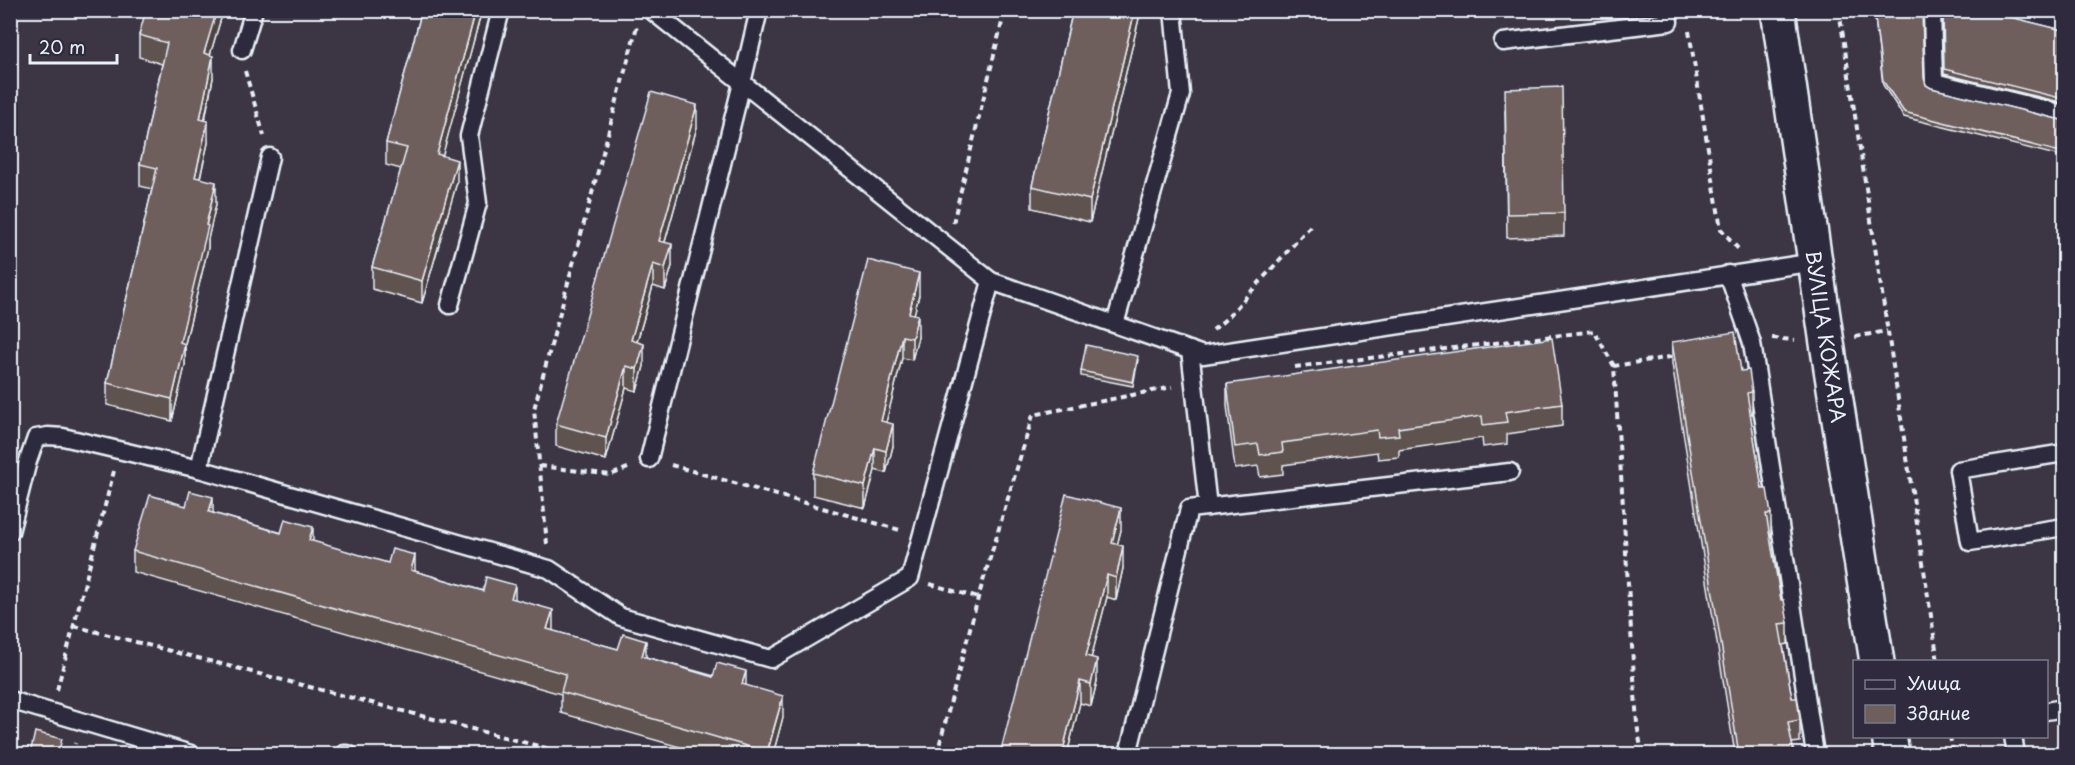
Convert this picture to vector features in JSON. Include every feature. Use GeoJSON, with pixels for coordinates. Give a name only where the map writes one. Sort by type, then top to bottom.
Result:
{"type":"FeatureCollection","features":[{"type":"Feature","properties":{"kind":"street","name":"ВУЛІЦА КОЖАРА"},"geometry":{"type":"LineString","coordinates":[[1778,10],[1877,660]]}},
{"type":"Feature","properties":{"kind":"street"},"geometry":{"type":"LineString","coordinates":[[1889,738],[1892,754]]}},
{"type":"Feature","properties":{"kind":"lane"},"geometry":{"type":"LineString","coordinates":[[242,50],[254,10]]}},
{"type":"Feature","properties":{"kind":"lane"},"geometry":{"type":"LineString","coordinates":[[450,304],[478,203],[469,136],[501,10]]}},
{"type":"Feature","properties":{"kind":"lane"},"geometry":{"type":"LineString","coordinates":[[649,459],[759,10]]}},
{"type":"Feature","properties":{"kind":"lane"},"geometry":{"type":"LineString","coordinates":[[1115,324],[1181,94],[1173,10]]}},
{"type":"Feature","properties":{"kind":"lane"},"geometry":{"type":"LineString","coordinates":[[1503,42],[1669,22],[1667,10]]}},
{"type":"Feature","properties":{"kind":"lane"},"geometry":{"type":"LineString","coordinates":[[1932,10],[1934,82],[2064,114]]}},
{"type":"Feature","properties":{"kind":"lane"},"geometry":{"type":"LineString","coordinates":[[2008,10],[2064,24]]}},
{"type":"Feature","properties":{"kind":"lane"},"geometry":{"type":"LineString","coordinates":[[645,16],[742,83],[991,281],[1203,355],[1815,262]]}},
{"type":"Feature","properties":{"kind":"lane"},"geometry":{"type":"LineString","coordinates":[[198,470],[270,157]]}},
{"type":"Feature","properties":{"kind":"lane"},"geometry":{"type":"LineString","coordinates":[[1728,274],[1752,343],[1815,754]]}},
{"type":"Feature","properties":{"kind":"lane"},"geometry":{"type":"LineString","coordinates":[[10,532],[36,438],[63,437],[198,470],[549,569],[621,617],[771,659],[910,578],[991,281]]}},
{"type":"Feature","properties":{"kind":"lane"},"geometry":{"type":"LineString","coordinates":[[1190,350],[1208,507]]}},
{"type":"Feature","properties":{"kind":"lane"},"geometry":{"type":"LineString","coordinates":[[2064,453],[1958,470],[1970,542],[2064,527]]}},
{"type":"Feature","properties":{"kind":"lane"},"geometry":{"type":"LineString","coordinates":[[1128,754],[1189,509],[1510,472]]}},
{"type":"Feature","properties":{"kind":"lane"},"geometry":{"type":"LineString","coordinates":[[10,700],[191,754]]}},
{"type":"Feature","properties":{"kind":"lane"},"geometry":{"type":"LineString","coordinates":[[2048,711],[2064,708]]}},
{"type":"Feature","properties":{"kind":"lane"},"geometry":{"type":"LineString","coordinates":[[2013,738],[2016,754]]}},
{"type":"Feature","properties":{"kind":"path"},"geometry":{"type":"LineString","coordinates":[[947,247],[1005,10]]}},
{"type":"Feature","properties":{"kind":"path"},"geometry":{"type":"LineString","coordinates":[[1839,10],[1938,660]]}},
{"type":"Feature","properties":{"kind":"path"},"geometry":{"type":"LineString","coordinates":[[549,569],[534,409],[645,16]]}},
{"type":"Feature","properties":{"kind":"path"},"geometry":{"type":"LineString","coordinates":[[245,70],[270,157]]}},
{"type":"Feature","properties":{"kind":"path"},"geometry":{"type":"LineString","coordinates":[[1190,350],[1228,317],[1312,223]]}},
{"type":"Feature","properties":{"kind":"path"},"geometry":{"type":"LineString","coordinates":[[1752,343],[1772,338],[1827,343],[1887,331]]}},
{"type":"Feature","properties":{"kind":"path"},"geometry":{"type":"LineString","coordinates":[[1642,754],[1636,712],[1614,366],[1683,355]]}},
{"type":"Feature","properties":{"kind":"path"},"geometry":{"type":"LineString","coordinates":[[57,691],[120,450]]}},
{"type":"Feature","properties":{"kind":"path"},"geometry":{"type":"LineString","coordinates":[[540,466],[611,475],[649,459],[921,536]]}},
{"type":"Feature","properties":{"kind":"path"},"geometry":{"type":"LineString","coordinates":[[910,578],[978,598]]}},
{"type":"Feature","properties":{"kind":"path"},"geometry":{"type":"LineString","coordinates":[[74,626],[569,754]]}},
{"type":"Feature","properties":{"kind":"path"},"geometry":{"type":"LineString","coordinates":[[1950,738],[1953,754]]}},
{"type":"Feature","properties":{"kind":"building"},"geometry":{"type":"Polygon","coordinates":[[[146,10],[217,10],[204,53],[213,56],[200,119],[208,121],[195,177],[216,182],[206,225],[208,226],[180,342],[185,344],[172,399],[107,383],[157,168],[140,164],[167,43],[139,35],[146,10]]]}},
{"type":"Feature","properties":{"kind":"building"},"geometry":{"type":"Polygon","coordinates":[[[422,10],[476,10],[437,154],[457,160],[422,281],[372,267],[407,148],[386,143],[422,10]]]}},
{"type":"Feature","properties":{"kind":"building"},"geometry":{"type":"Polygon","coordinates":[[[1073,10],[1135,10],[1090,200],[1032,186],[1073,10]]]}},
{"type":"Feature","properties":{"kind":"building"},"geometry":{"type":"Polygon","coordinates":[[[1874,10],[1922,10],[1926,85],[2064,120],[2064,153],[1904,112],[1883,81],[1874,10]]]}},
{"type":"Feature","properties":{"kind":"building"},"geometry":{"type":"Polygon","coordinates":[[[1943,10],[2001,10],[2001,13],[2006,16],[2064,30],[2064,99],[1944,69],[1943,10]]]}},
{"type":"Feature","properties":{"kind":"building"},"geometry":{"type":"Polygon","coordinates":[[[1562,87],[1564,213],[1507,214],[1505,89],[1562,87]]]}},
{"type":"Feature","properties":{"kind":"building"},"geometry":{"type":"Polygon","coordinates":[[[651,92],[697,105],[659,241],[672,244],[665,268],[653,264],[631,340],[644,344],[637,369],[626,366],[606,438],[556,424],[651,92]]]}},
{"type":"Feature","properties":{"kind":"building"},"geometry":{"type":"Polygon","coordinates":[[[868,260],[919,273],[909,313],[918,315],[912,338],[902,336],[881,421],[893,424],[886,451],[875,448],[865,486],[813,473],[868,260]]]}},
{"type":"Feature","properties":{"kind":"building"},"geometry":{"type":"Polygon","coordinates":[[[1735,332],[1741,371],[1749,370],[1752,392],[1747,393],[1762,489],[1767,489],[1771,514],[1766,514],[1781,600],[1784,600],[1788,623],[1779,624],[1792,698],[1797,698],[1800,720],[1788,722],[1794,754],[1739,754],[1672,342],[1735,332]]]}},
{"type":"Feature","properties":{"kind":"building"},"geometry":{"type":"Polygon","coordinates":[[[1552,338],[1562,404],[1505,412],[1507,422],[1483,425],[1482,416],[1398,428],[1399,435],[1378,437],[1377,430],[1282,443],[1283,452],[1260,455],[1258,444],[1235,447],[1227,384],[1552,338]]]}},
{"type":"Feature","properties":{"kind":"building"},"geometry":{"type":"Polygon","coordinates":[[[1086,345],[1138,356],[1133,382],[1081,371],[1086,345]]]}},
{"type":"Feature","properties":{"kind":"building"},"geometry":{"type":"Polygon","coordinates":[[[190,491],[213,497],[209,512],[281,533],[285,519],[313,527],[309,540],[388,563],[392,549],[415,555],[411,570],[483,591],[486,577],[515,585],[511,598],[553,610],[547,629],[618,649],[623,634],[646,641],[642,656],[713,677],[717,663],[746,671],[742,684],[783,696],[767,752],[561,692],[566,674],[133,551],[150,495],[186,506],[190,491]]]}},
{"type":"Feature","properties":{"kind":"building"},"geometry":{"type":"Polygon","coordinates":[[[1066,494],[1121,508],[1112,543],[1123,546],[1116,578],[1107,575],[1086,656],[1097,659],[1091,684],[1080,681],[1062,754],[1000,754],[1066,494]]]}},
{"type":"Feature","properties":{"kind":"building"},"geometry":{"type":"Polygon","coordinates":[[[35,732],[62,739],[58,754],[30,754],[35,732]]]}}]}
